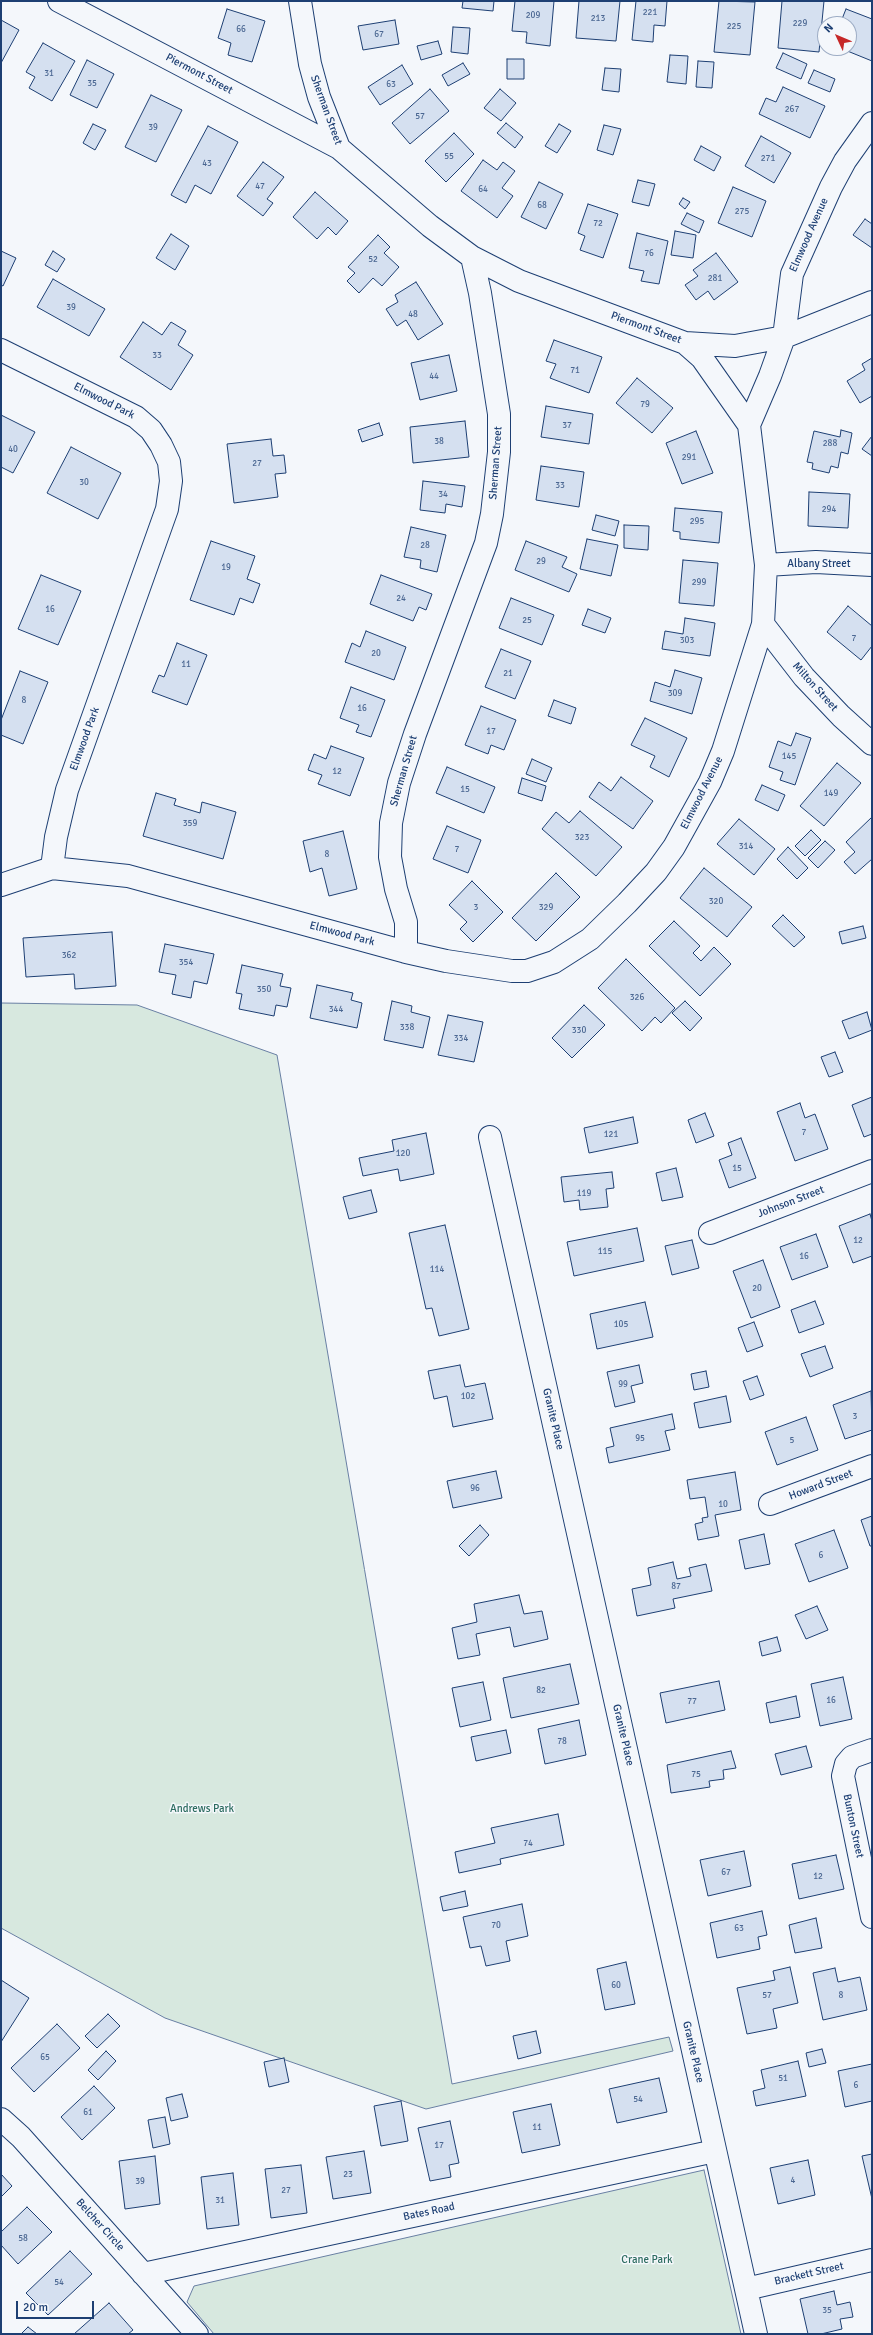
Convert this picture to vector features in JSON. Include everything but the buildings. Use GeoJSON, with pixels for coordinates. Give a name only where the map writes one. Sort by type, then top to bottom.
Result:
{"type":"FeatureCollection","features":[{"type":"Feature","properties":{"kind":"street","name":"Piermont Street"},"geometry":{"type":"LineString","coordinates":[[59,1],[339,148]]}},
{"type":"Feature","properties":{"kind":"street","name":"Sherman Street"},"geometry":{"type":"LineString","coordinates":[[300,1],[310,64],[319,96],[339,148],[430,226],[472,258],[499,414],[499,452],[492,514],[486,543],[398,783],[391,823],[390,857],[396,889],[407,926],[406,952]]}},
{"type":"Feature","properties":{"kind":"street","name":"Elmwood Avenue"},"geometry":{"type":"LineString","coordinates":[[749,425],[770,376],[784,337],[792,274],[831,187],[845,162],[872,123]]}},
{"type":"Feature","properties":{"kind":"street","name":"Piermont Street"},"geometry":{"type":"LineString","coordinates":[[472,258],[519,281],[685,343],[735,346],[784,337],[872,302]]}},
{"type":"Feature","properties":{"kind":"street","name":"Elmwood Avenue"},"geometry":{"type":"LineString","coordinates":[[406,952],[487,969],[527,971],[540,968],[565,957],[603,928],[656,872],[674,847],[693,814],[723,751],[763,624],[766,565],[749,425],[702,358],[685,343]]}},
{"type":"Feature","properties":{"kind":"street","name":"Elmwood Park"},"geometry":{"type":"LineString","coordinates":[[1,350],[128,413],[144,423],[162,445],[169,462],[171,481],[167,509],[67,790],[56,836],[52,868],[128,876],[406,952]]}},
{"type":"Feature","properties":{"kind":"street","name":"Albany Street"},"geometry":{"type":"LineString","coordinates":[[766,565],[816,562],[872,565]]}},
{"type":"Feature","properties":{"kind":"street","name":"Milton Street"},"geometry":{"type":"LineString","coordinates":[[763,624],[804,677],[841,716],[872,744]]}},
{"type":"Feature","properties":{"kind":"street"},"geometry":{"type":"LineString","coordinates":[[1,885],[52,868]]}},
{"type":"Feature","properties":{"kind":"street","name":"Granite Place"},"geometry":{"type":"LineString","coordinates":[[490,1137],[756,2334]]}},
{"type":"Feature","properties":{"kind":"street","name":"Johnson Street"},"geometry":{"type":"LineString","coordinates":[[710,1233],[872,1171]]}},
{"type":"Feature","properties":{"kind":"street","name":"Howard Street"},"geometry":{"type":"LineString","coordinates":[[770,1504],[872,1466]]}},
{"type":"Feature","properties":{"kind":"street","name":"Bunton Street"},"geometry":{"type":"LineString","coordinates":[[872,1750],[852,1757],[846,1764],[843,1776],[872,1917]]}},
{"type":"Feature","properties":{"kind":"street","name":"Belcher Circle"},"geometry":{"type":"LineString","coordinates":[[1,2119],[21,2137],[197,2334]]}},
{"type":"Feature","properties":{"kind":"street","name":"Bates Road"},"geometry":{"type":"LineString","coordinates":[[143,2274],[715,2151]]}},
{"type":"Feature","properties":{"kind":"street","name":"Brackett Street"},"geometry":{"type":"LineString","coordinates":[[746,2289],[872,2260]]}},
{"type":"Feature","properties":{"kind":"green space","name":"Andrews Park"},"geometry":{"type":"Polygon","coordinates":[[[1,1003],[137,1005],[277,1055],[452,2084],[669,2037],[673,2051],[426,2109],[165,2018],[1,1928],[1,1003]]]}},
{"type":"Feature","properties":{"kind":"green space","name":"Crane Park"},"geometry":{"type":"Polygon","coordinates":[[[704,2170],[741,2334],[214,2334],[187,2302],[194,2286],[704,2170]]]}}]}
